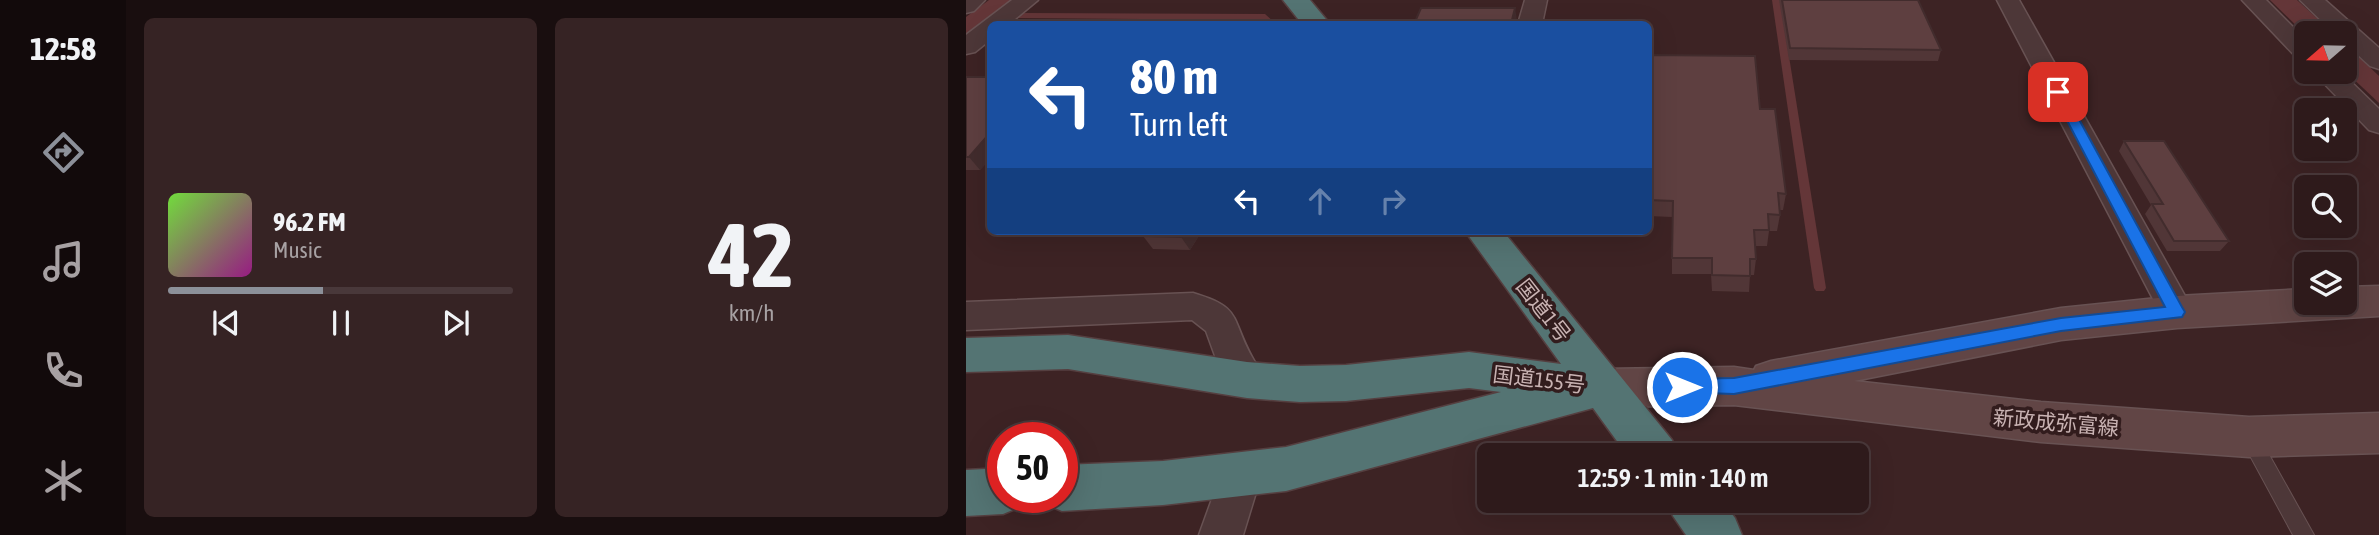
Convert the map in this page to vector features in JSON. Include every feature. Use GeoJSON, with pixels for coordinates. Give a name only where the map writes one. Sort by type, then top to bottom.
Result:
{"type":"FeatureCollection","features":[{"type":"Feature","properties":{"kind":"highway"},"geometry":{"type":"LineString","coordinates":[[1296,0],[1314,21]]}},
{"type":"Feature","properties":{"kind":"highway","name":"国道1号"},"geometry":{"type":"LineString","coordinates":[[1486,235],[1646,443]]}},
{"type":"Feature","properties":{"kind":"highway","name":"国道155号"},"geometry":{"type":"LineString","coordinates":[[966,355],[1068,352],[1247,380],[1346,383],[1469,370],[1604,388]]}},
{"type":"Feature","properties":{"kind":"highway","name":"国道155号"},"geometry":{"type":"LineString","coordinates":[[1078,487],[1163,483],[1286,469],[1496,412],[1604,388]]}},
{"type":"Feature","properties":{"kind":"highway"},"geometry":{"type":"LineString","coordinates":[[966,493],[987,492]]}},
{"type":"Feature","properties":{"kind":"highway"},"geometry":{"type":"LineString","coordinates":[[1700,513],[1717,535]]}},
{"type":"Feature","properties":{"kind":"main road","name":"新政成弥富線"},"geometry":{"type":"LineString","coordinates":[[1734,386],[2061,324],[2176,312],[2379,301]]}},
{"type":"Feature","properties":{"kind":"main road","name":"新政成弥富線"},"geometry":{"type":"LineString","coordinates":[[1604,388],[1734,386],[2041,422],[2249,437],[2379,433]]}},
{"type":"Feature","properties":{"kind":"street"},"geometry":{"type":"LineString","coordinates":[[966,6],[974,0]]}},
{"type":"Feature","properties":{"kind":"street"},"geometry":{"type":"LineString","coordinates":[[999,21],[1027,0]]}},
{"type":"Feature","properties":{"kind":"street"},"geometry":{"type":"LineString","coordinates":[[1531,21],[1536,0]]}},
{"type":"Feature","properties":{"kind":"street"},"geometry":{"type":"LineString","coordinates":[[2008,0],[2176,312]]}},
{"type":"Feature","properties":{"kind":"street"},"geometry":{"type":"LineString","coordinates":[[2253,0],[2294,41]]}},
{"type":"Feature","properties":{"kind":"street"},"geometry":{"type":"LineString","coordinates":[[2311,0],[2379,61]]}},
{"type":"Feature","properties":{"kind":"street"},"geometry":{"type":"LineString","coordinates":[[966,47],[987,30]]}},
{"type":"Feature","properties":{"kind":"street"},"geometry":{"type":"LineString","coordinates":[[2338,84],[2379,124]]}},
{"type":"Feature","properties":{"kind":"street"},"geometry":{"type":"LineString","coordinates":[[966,316],[1194,306],[1207,309],[1217,317],[1235,363],[1247,380]]}},
{"type":"Feature","properties":{"kind":"street"},"geometry":{"type":"LineString","coordinates":[[1221,535],[1240,476]]}},
{"type":"Feature","properties":{"kind":"lane"},"geometry":{"type":"LineString","coordinates":[[2249,437],[2304,535]]}},
{"type":"Feature","properties":{"kind":"shaded area"},"geometry":{"type":"Polygon","coordinates":[[[989,0],[1012,0],[966,34],[966,17],[989,0]]]}},
{"type":"Feature","properties":{"kind":"shaded area"},"geometry":{"type":"Polygon","coordinates":[[[2270,0],[2297,0],[2320,21],[2294,21],[2294,23],[2270,0]]]}},
{"type":"Feature","properties":{"kind":"shaded area"},"geometry":{"type":"Polygon","coordinates":[[[2357,55],[2379,76],[2379,103],[2357,82],[2357,55]]]}},
{"type":"Feature","properties":{"kind":"building"},"geometry":{"type":"Polygon","coordinates":[[[1782,0],[1918,0],[1941,50],[1790,48],[1782,0]]]}},
{"type":"Feature","properties":{"kind":"building"},"geometry":{"type":"Polygon","coordinates":[[[1421,8],[1515,8],[1512,21],[1415,21],[1421,8]]]}},
{"type":"Feature","properties":{"kind":"building"},"geometry":{"type":"Polygon","coordinates":[[[1652,55],[1755,56],[1760,109],[1775,109],[1786,194],[1778,193],[1780,215],[1768,214],[1769,230],[1754,230],[1756,259],[1750,259],[1750,276],[1712,275],[1712,258],[1672,258],[1673,201],[1652,200],[1652,55]]]}},
{"type":"Feature","properties":{"kind":"building"},"geometry":{"type":"Polygon","coordinates":[[[966,77],[987,77],[987,136],[966,157],[966,77]]]}},
{"type":"Feature","properties":{"kind":"building"},"geometry":{"type":"Polygon","coordinates":[[[2124,141],[2164,141],[2229,241],[2174,241],[2152,204],[2163,204],[2124,141]]]}},
{"type":"Feature","properties":{"kind":"building"},"geometry":{"type":"Polygon","coordinates":[[[1144,235],[1182,235],[1181,237],[1144,235]]]}},
{"type":"Feature","properties":{"kind":"waterway"},"geometry":{"type":"LineString","coordinates":[[1776,0],[1820,288]]}},
{"type":"Feature","properties":{"kind":"waterway"},"geometry":{"type":"LineString","coordinates":[[1019,16],[1265,17],[1269,21]]}},
{"type":"Feature","properties":{"kind":"route"},"geometry":{"type":"LineString","coordinates":[[1682,387],[1734,386],[2061,324],[2176,312],[2058,92]]}}]}
